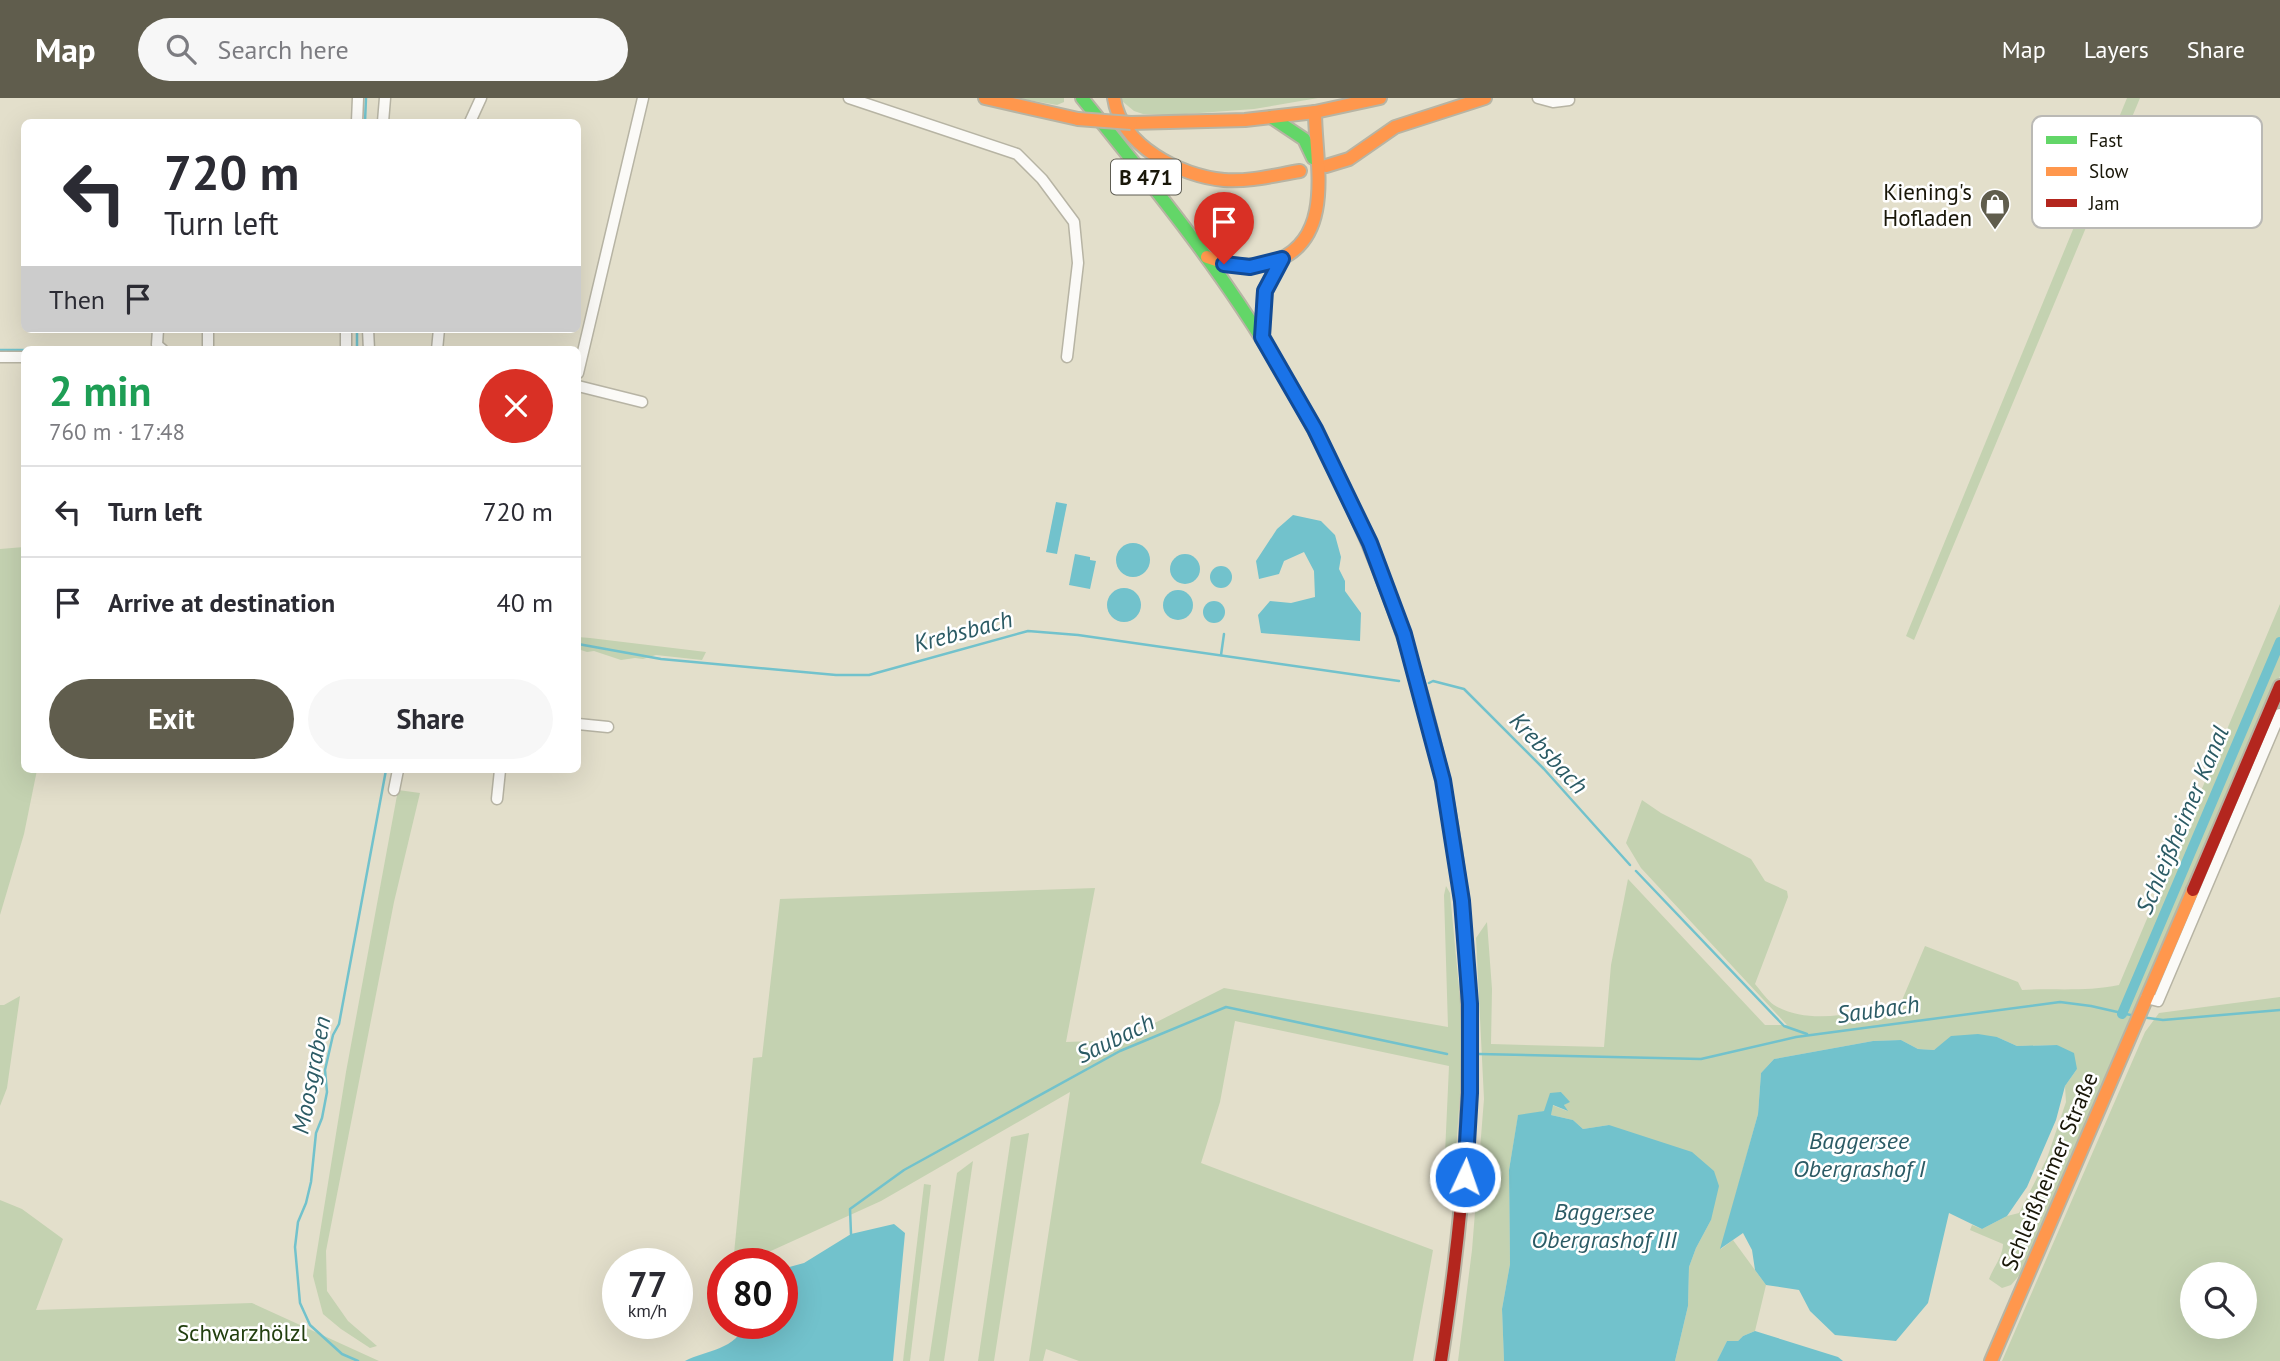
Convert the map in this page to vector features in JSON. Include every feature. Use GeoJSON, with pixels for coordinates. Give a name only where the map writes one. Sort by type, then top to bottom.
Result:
{"type":"FeatureCollection","features":[{"type":"Feature","properties":{"kind":"main road"},"geometry":{"type":"LineString","coordinates":[[985,98],[1078,119],[1131,123],[1245,120],[1315,112],[1380,98]]}},
{"type":"Feature","properties":{"kind":"main road","name":"B 471"},"geometry":{"type":"LineString","coordinates":[[1082,98],[1207,257],[1262,337],[1315,429],[1370,543],[1389,591],[1419,685],[1450,818],[1466,944],[1470,1004],[1470,1093],[1464,1189],[1441,1361]]}},
{"type":"Feature","properties":{"kind":"main road"},"geometry":{"type":"LineString","coordinates":[[1114,98],[1118,116],[1138,143],[1163,160],[1195,174],[1223,180],[1300,171]]}},
{"type":"Feature","properties":{"kind":"main road"},"geometry":{"type":"LineString","coordinates":[[1321,165],[1349,159],[1395,127],[1485,98]]}},
{"type":"Feature","properties":{"kind":"main road"},"geometry":{"type":"LineString","coordinates":[[1207,257],[1237,267],[1263,265],[1282,259],[1296,250],[1314,226],[1320,198],[1321,165],[1315,112]]}},
{"type":"Feature","properties":{"kind":"main road"},"geometry":{"type":"LineString","coordinates":[[1271,117],[1304,139],[1321,165]]}},
{"type":"Feature","properties":{"kind":"main road"},"geometry":{"type":"LineString","coordinates":[[1262,337],[1265,291],[1282,259]]}},
{"type":"Feature","properties":{"kind":"main road","name":"Schleißheimer Straße"},"geometry":{"type":"LineString","coordinates":[[1991,1361],[2280,687]]}},
{"type":"Feature","properties":{"kind":"street"},"geometry":{"type":"LineString","coordinates":[[357,119],[358,98]]}},
{"type":"Feature","properties":{"kind":"street"},"geometry":{"type":"LineString","coordinates":[[383,119],[385,98]]}},
{"type":"Feature","properties":{"kind":"street"},"geometry":{"type":"LineString","coordinates":[[471,119],[481,98]]}},
{"type":"Feature","properties":{"kind":"street"},"geometry":{"type":"LineString","coordinates":[[581,360],[643,98]]}},
{"type":"Feature","properties":{"kind":"street"},"geometry":{"type":"LineString","coordinates":[[849,98],[1017,154],[1042,179],[1074,222],[1078,263],[1067,357]]}},
{"type":"Feature","properties":{"kind":"street"},"geometry":{"type":"LineString","coordinates":[[1538,98],[1553,102],[1569,100],[1568,98]]}},
{"type":"Feature","properties":{"kind":"street"},"geometry":{"type":"LineString","coordinates":[[0,357],[21,357]]}},
{"type":"Feature","properties":{"kind":"street"},"geometry":{"type":"LineString","coordinates":[[581,387],[642,402]]}},
{"type":"Feature","properties":{"kind":"street","name":"Schleißheimer Straße"},"geometry":{"type":"LineString","coordinates":[[2145,1002],[2158,1001],[2280,714]]}},
{"type":"Feature","properties":{"kind":"street"},"geometry":{"type":"LineString","coordinates":[[581,724],[608,727]]}},
{"type":"Feature","properties":{"kind":"street"},"geometry":{"type":"LineString","coordinates":[[394,790],[397,773]]}},
{"type":"Feature","properties":{"kind":"street"},"geometry":{"type":"LineString","coordinates":[[497,799],[500,773]]}},
{"type":"Feature","properties":{"kind":"green space"},"geometry":{"type":"Polygon","coordinates":[[[1017,98],[1064,98],[1064,102],[1057,105],[1017,98]]]}},
{"type":"Feature","properties":{"kind":"green space"},"geometry":{"type":"Polygon","coordinates":[[[1122,98],[1318,98],[1254,109],[1172,115],[1134,111],[1122,98]]]}},
{"type":"Feature","properties":{"kind":"green space"},"geometry":{"type":"Polygon","coordinates":[[[2127,98],[2140,98],[2132,116],[2120,116],[2127,98]]]}},
{"type":"Feature","properties":{"kind":"green space"},"geometry":{"type":"Polygon","coordinates":[[[2074,228],[2086,228],[1914,640],[1906,636],[2074,228]]]}},
{"type":"Feature","properties":{"kind":"green space"},"geometry":{"type":"Polygon","coordinates":[[[21,547],[21,773],[36,773],[24,834],[0,915],[0,549],[21,547]]]}},
{"type":"Feature","properties":{"kind":"green space"},"geometry":{"type":"Polygon","coordinates":[[[2280,604],[2280,676],[2023,1271],[2011,1285],[2002,1288],[1989,1279],[2003,1244],[1970,1230],[1972,1225],[1982,1229],[2019,1213],[2047,1158],[2066,1102],[2065,1086],[2077,1069],[2057,1045],[2017,1046],[1997,1037],[1942,1044],[1934,1050],[1918,1049],[1901,1040],[1873,1041],[1774,1059],[1761,1073],[1758,1114],[1721,1249],[1733,1240],[1766,1285],[1755,1331],[1738,1341],[1727,1341],[1717,1361],[1675,1361],[1688,1306],[1689,1267],[1711,1220],[1609,1125],[1583,1129],[1573,1120],[1551,1115],[1552,1105],[1567,1111],[1564,1105],[1569,1102],[1561,1092],[1545,1111],[1518,1116],[1509,1170],[1510,1264],[1502,1309],[1504,1361],[1458,1361],[1472,1250],[1484,1099],[1476,938],[1487,922],[1492,989],[1491,1044],[1604,1047],[1611,965],[1628,879],[1765,1025],[1787,1025],[1641,868],[1626,843],[1642,800],[1661,813],[1751,859],[1765,881],[1787,891],[1788,897],[1755,984],[1771,1003],[1788,1012],[1836,1016],[1900,1005],[1925,946],[2018,982],[2022,990],[2083,989],[2119,985],[2280,604]]]}},
{"type":"Feature","properties":{"kind":"green space"},"geometry":{"type":"Polygon","coordinates":[[[581,637],[706,652],[702,660],[656,655],[643,659],[621,660],[594,651],[581,650],[581,637]]]}},
{"type":"Feature","properties":{"kind":"green space"},"geometry":{"type":"Polygon","coordinates":[[[398,790],[420,793],[394,902],[326,1251],[327,1291],[348,1321],[377,1346],[370,1348],[323,1314],[313,1276],[346,1072],[398,790]]]}},
{"type":"Feature","properties":{"kind":"green space"},"geometry":{"type":"Polygon","coordinates":[[[1446,886],[1450,893],[1461,1009],[1462,1066],[1453,1194],[1449,1206],[1443,1197],[1449,1066],[1235,1021],[1220,1102],[1201,1163],[1433,1250],[1413,1361],[1079,1361],[1046,1349],[1043,1361],[1029,1361],[1070,1092],[881,1201],[777,1248],[735,1248],[753,1058],[762,1057],[780,899],[1095,888],[1066,1042],[1121,1040],[1224,988],[1448,1027],[1444,895],[1446,886]]]}},
{"type":"Feature","properties":{"kind":"green space"},"geometry":{"type":"Polygon","coordinates":[[[20,996],[7,1088],[0,1106],[0,1005],[20,996]]]}},
{"type":"Feature","properties":{"kind":"green space"},"geometry":{"type":"Polygon","coordinates":[[[2280,997],[2280,1361],[2002,1361],[2145,1032],[2159,1013],[2280,997]]]}},
{"type":"Feature","properties":{"kind":"green space"},"geometry":{"type":"Polygon","coordinates":[[[1029,1133],[994,1361],[978,1361],[1011,1137],[1029,1133]]]}},
{"type":"Feature","properties":{"kind":"green space"},"geometry":{"type":"Polygon","coordinates":[[[973,1161],[944,1361],[929,1361],[957,1173],[973,1161]]]}},
{"type":"Feature","properties":{"kind":"green space"},"geometry":{"type":"Polygon","coordinates":[[[924,1184],[931,1185],[910,1361],[903,1361],[924,1184]]]}},
{"type":"Feature","properties":{"kind":"green space","name":"Schwarzhölzl"},"geometry":{"type":"Polygon","coordinates":[[[0,1200],[22,1209],[63,1239],[36,1310],[252,1303],[379,1361],[0,1361],[0,1200]]]}},
{"type":"Feature","properties":{"kind":"water"},"geometry":{"type":"Polygon","coordinates":[[[1056,502],[1067,504],[1057,554],[1046,552],[1056,502]]]}},
{"type":"Feature","properties":{"kind":"water"},"geometry":{"type":"Polygon","coordinates":[[[1293,515],[1321,521],[1335,535],[1345,591],[1361,613],[1360,641],[1261,633],[1258,615],[1270,601],[1291,603],[1315,597],[1314,571],[1304,552],[1284,561],[1279,574],[1259,579],[1256,561],[1277,529],[1293,515]]]}},
{"type":"Feature","properties":{"kind":"water"},"geometry":{"type":"Polygon","coordinates":[[[1133,543],[1145,548],[1150,560],[1145,572],[1133,577],[1121,572],[1116,560],[1121,548],[1133,543]]]}},
{"type":"Feature","properties":{"kind":"water"},"geometry":{"type":"Polygon","coordinates":[[[1075,554],[1096,561],[1090,589],[1069,585],[1075,554]]]}},
{"type":"Feature","properties":{"kind":"water"},"geometry":{"type":"Polygon","coordinates":[[[1185,554],[1196,558],[1200,569],[1196,580],[1185,584],[1174,580],[1170,569],[1174,558],[1185,554]]]}},
{"type":"Feature","properties":{"kind":"water"},"geometry":{"type":"Polygon","coordinates":[[[1221,566],[1229,569],[1232,577],[1229,585],[1221,588],[1213,585],[1210,577],[1213,569],[1221,566]]]}},
{"type":"Feature","properties":{"kind":"water"},"geometry":{"type":"Polygon","coordinates":[[[1124,588],[1136,593],[1141,605],[1136,617],[1124,622],[1112,617],[1107,605],[1112,593],[1124,588]]]}},
{"type":"Feature","properties":{"kind":"water"},"geometry":{"type":"Polygon","coordinates":[[[1178,590],[1189,594],[1193,605],[1189,616],[1178,620],[1167,616],[1163,605],[1167,594],[1178,590]]]}},
{"type":"Feature","properties":{"kind":"water"},"geometry":{"type":"Polygon","coordinates":[[[1214,601],[1222,604],[1225,612],[1222,620],[1214,623],[1206,620],[1203,612],[1206,604],[1214,601]]]}},
{"type":"Feature","properties":{"kind":"water","name":"Baggersee Obergrashof I"},"geometry":{"type":"Polygon","coordinates":[[[1978,1034],[1997,1037],[2017,1046],[2057,1045],[2074,1053],[2077,1069],[2065,1086],[2056,1120],[2027,1187],[2007,1216],[1982,1229],[1949,1213],[1928,1303],[1896,1341],[1835,1335],[1810,1311],[1799,1290],[1766,1285],[1755,1270],[1752,1250],[1743,1233],[1720,1249],[1758,1114],[1761,1073],[1774,1059],[1873,1041],[1901,1040],[1918,1049],[1934,1050],[1951,1036],[1978,1034]]]}},
{"type":"Feature","properties":{"kind":"water","name":"Baggersee Obergrashof III"},"geometry":{"type":"Polygon","coordinates":[[[1561,1092],[1570,1102],[1564,1105],[1568,1111],[1553,1105],[1551,1115],[1573,1120],[1583,1129],[1609,1125],[1692,1152],[1714,1171],[1719,1186],[1711,1220],[1689,1267],[1688,1306],[1675,1361],[1504,1361],[1502,1309],[1510,1264],[1509,1170],[1518,1115],[1544,1111],[1550,1093],[1561,1092]]]}},
{"type":"Feature","properties":{"kind":"water"},"geometry":{"type":"Polygon","coordinates":[[[894,1224],[905,1233],[893,1361],[685,1361],[720,1348],[735,1339],[798,1339],[798,1265],[851,1234],[894,1224]]]}},
{"type":"Feature","properties":{"kind":"water"},"geometry":{"type":"Polygon","coordinates":[[[1755,1331],[1838,1357],[1843,1361],[1717,1361],[1727,1341],[1738,1341],[1755,1331]]]}},
{"type":"Feature","properties":{"kind":"waterway","name":"Moosgraben"},"geometry":{"type":"LineString","coordinates":[[365,119],[366,98]]}},
{"type":"Feature","properties":{"kind":"waterway","name":"Moosgraben"},"geometry":{"type":"LineString","coordinates":[[357,333],[357,346]]}},
{"type":"Feature","properties":{"kind":"waterway","name":"Krebsbach"},"geometry":{"type":"LineString","coordinates":[[0,350],[21,350]]}},
{"type":"Feature","properties":{"kind":"waterway","name":"Krebsbach"},"geometry":{"type":"LineString","coordinates":[[581,645],[661,659],[836,675],[869,675],[1028,631],[1078,635],[1399,681]]}},
{"type":"Feature","properties":{"kind":"waterway"},"geometry":{"type":"LineString","coordinates":[[1221,655],[1224,634]]}},
{"type":"Feature","properties":{"kind":"waterway","name":"Schleißheimer Kanal"},"geometry":{"type":"LineString","coordinates":[[2122,1014],[2280,642]]}},
{"type":"Feature","properties":{"kind":"waterway","name":"Krebsbach"},"geometry":{"type":"LineString","coordinates":[[1429,683],[1433,681],[1464,689],[1544,769],[1630,865]]}},
{"type":"Feature","properties":{"kind":"waterway","name":"Moosgraben"},"geometry":{"type":"LineString","coordinates":[[358,1361],[342,1354],[310,1325],[300,1303],[295,1247],[298,1222],[311,1182],[316,1133],[327,1092],[325,1070],[333,1035],[339,1024],[385,773]]}},
{"type":"Feature","properties":{"kind":"waterway","name":"Krebsbach"},"geometry":{"type":"LineString","coordinates":[[1636,871],[1784,1026],[1807,1034]]}},
{"type":"Feature","properties":{"kind":"waterway","name":"Krebsbach"},"geometry":{"type":"LineString","coordinates":[[1479,1054],[1701,1059],[1796,1037],[2060,1002],[2135,1016]]}},
{"type":"Feature","properties":{"kind":"waterway","name":"Saubach"},"geometry":{"type":"LineString","coordinates":[[851,1234],[850,1209],[904,1170],[1120,1051],[1226,1007],[1447,1054]]}},
{"type":"Feature","properties":{"kind":"waterway","name":"Saubach"},"geometry":{"type":"LineString","coordinates":[[2141,1017],[2163,1020],[2280,1010]]}},
{"type":"Feature","properties":{"kind":"traffic: fast"},"geometry":{"type":"LineString","coordinates":[[1082,98],[1213,267],[1283,374]]}},
{"type":"Feature","properties":{"kind":"traffic: fast"},"geometry":{"type":"LineString","coordinates":[[1271,117],[1304,139],[1313,158]]}},
{"type":"Feature","properties":{"kind":"traffic: slow"},"geometry":{"type":"LineString","coordinates":[[985,98],[1078,119]]}},
{"type":"Feature","properties":{"kind":"traffic: slow"},"geometry":{"type":"LineString","coordinates":[[1114,98],[1119,115],[1140,144],[1172,165],[1189,172],[1234,180],[1300,171]]}},
{"type":"Feature","properties":{"kind":"traffic: slow"},"geometry":{"type":"LineString","coordinates":[[1131,123],[1245,120],[1315,112],[1380,98]]}},
{"type":"Feature","properties":{"kind":"traffic: slow"},"geometry":{"type":"LineString","coordinates":[[1326,166],[1349,159],[1395,127],[1485,98]]}},
{"type":"Feature","properties":{"kind":"traffic: slow"},"geometry":{"type":"LineString","coordinates":[[1207,257],[1244,266],[1262,265],[1280,259],[1297,247],[1309,232],[1318,194],[1315,112]]}},
{"type":"Feature","properties":{"kind":"traffic: slow"},"geometry":{"type":"LineString","coordinates":[[1078,119],[1131,123]]}},
{"type":"Feature","properties":{"kind":"traffic: slow"},"geometry":{"type":"LineString","coordinates":[[1283,374],[1319,438],[1351,504],[1405,641],[1443,783],[1456,855],[1464,928]]}},
{"type":"Feature","properties":{"kind":"traffic: slow"},"geometry":{"type":"LineString","coordinates":[[1991,1361],[2193,890]]}},
{"type":"Feature","properties":{"kind":"traffic: jam"},"geometry":{"type":"LineString","coordinates":[[1262,337],[1264,291],[1282,259]]}},
{"type":"Feature","properties":{"kind":"traffic: jam"},"geometry":{"type":"LineString","coordinates":[[2193,890],[2280,686]]}},
{"type":"Feature","properties":{"kind":"traffic: jam"},"geometry":{"type":"LineString","coordinates":[[1441,1361],[1456,1252],[1466,1145],[1469,1038],[1464,928]]}},
{"type":"Feature","properties":{"kind":"place","name":"Kiening's Hofladen"},"geometry":{"type":"Point","coordinates":[1995,231]}},
{"type":"Feature","properties":{"kind":"route"},"geometry":{"type":"LineString","coordinates":[[1224,264],[1250,267],[1282,259],[1265,291],[1262,304],[1262,337],[1348,493],[1389,591],[1419,685],[1443,780],[1462,901],[1470,1004],[1470,1093],[1465,1177]]}}]}
